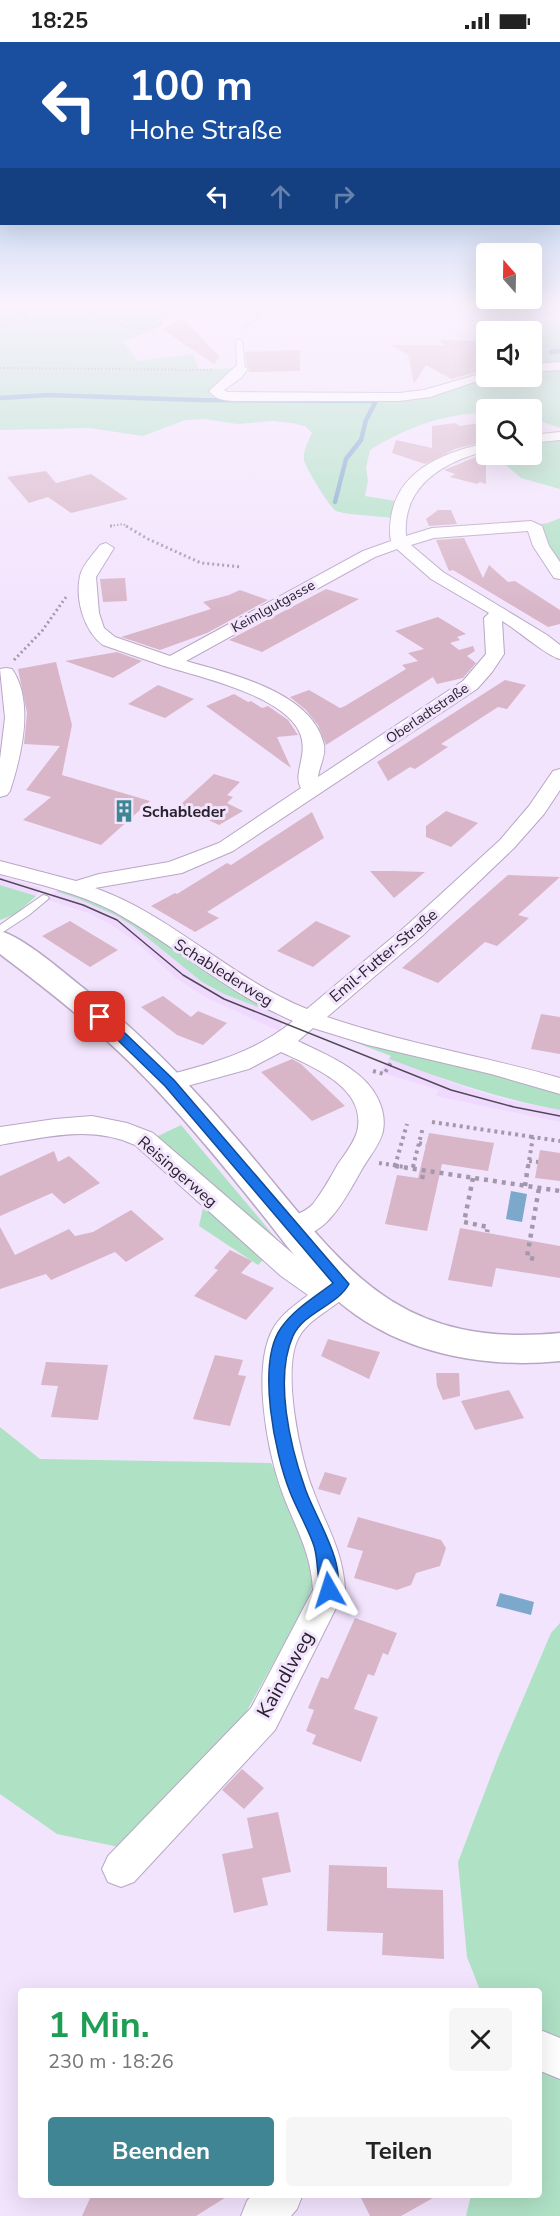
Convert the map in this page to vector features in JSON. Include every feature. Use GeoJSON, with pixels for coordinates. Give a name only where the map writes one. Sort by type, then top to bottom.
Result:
{"type":"FeatureCollection","features":[{"type":"Feature","properties":{"kind":"main road"},"geometry":{"type":"LineString","coordinates":[[0,940],[86,1004],[169,1083],[292,1228],[335,1288],[405,1325],[472,1346],[514,1349],[560,1347]]}},
{"type":"Feature","properties":{"kind":"street"},"geometry":{"type":"LineString","coordinates":[[542,438],[560,436]]}},
{"type":"Feature","properties":{"kind":"street"},"geometry":{"type":"LineString","coordinates":[[476,450],[433,466],[414,482],[399,512],[397,536],[400,543],[435,575],[536,634],[560,654]]}},
{"type":"Feature","properties":{"kind":"street"},"geometry":{"type":"LineString","coordinates":[[400,543],[432,533],[531,526],[536,529],[541,546],[560,574]]}},
{"type":"Feature","properties":{"kind":"street","name":"Keimlgutgasse"},"geometry":{"type":"LineString","coordinates":[[171,662],[369,554],[400,543]]}},
{"type":"Feature","properties":{"kind":"street"},"geometry":{"type":"LineString","coordinates":[[106,548],[90,570],[88,577],[92,624],[102,637],[262,693],[293,712],[302,721],[314,744],[314,757],[307,780],[313,788]]}},
{"type":"Feature","properties":{"kind":"street","name":"Oberladtstraße"},"geometry":{"type":"LineString","coordinates":[[80,889],[87,883],[99,880],[174,868],[226,847],[470,685],[495,654],[493,618],[500,613]]}},
{"type":"Feature","properties":{"kind":"street"},"geometry":{"type":"LineString","coordinates":[[0,791],[12,758],[15,731],[14,706],[6,668]]}},
{"type":"Feature","properties":{"kind":"street","name":"Emil-Futter-Straße"},"geometry":{"type":"LineString","coordinates":[[169,1083],[240,1063],[281,1043],[414,931],[507,844],[537,810],[560,775]]}},
{"type":"Feature","properties":{"kind":"street","name":"Schablederweg"},"geometry":{"type":"LineString","coordinates":[[0,867],[50,890],[80,889],[120,907],[153,925],[267,1000],[308,1018],[375,1039],[560,1086]]}},
{"type":"Feature","properties":{"kind":"street"},"geometry":{"type":"LineString","coordinates":[[281,1043],[339,1071],[354,1083],[370,1108],[370,1131],[341,1184],[315,1218],[292,1228]]}},
{"type":"Feature","properties":{"kind":"street","name":"Reisingerweg"},"geometry":{"type":"LineString","coordinates":[[0,1136],[79,1125],[104,1124],[127,1129],[144,1139],[311,1285],[335,1288]]}},
{"type":"Feature","properties":{"kind":"street","name":"Kaindlweg"},"geometry":{"type":"LineString","coordinates":[[121,1869],[263,1719],[329,1590],[328,1569],[322,1546],[297,1490],[287,1458],[276,1380],[278,1357],[286,1332],[303,1314],[335,1288]]}},
{"type":"Feature","properties":{"kind":"street"},"geometry":{"type":"LineString","coordinates":[[542,2051],[560,2059]]}},
{"type":"Feature","properties":{"kind":"street"},"geometry":{"type":"LineString","coordinates":[[262,2216],[278,2198]]}},
{"type":"Feature","properties":{"kind":"lane"},"geometry":{"type":"LineString","coordinates":[[0,930],[26,913],[50,890]]}},
{"type":"Feature","properties":{"kind":"path"},"geometry":{"type":"LineString","coordinates":[[110,526],[123,524],[168,549],[201,563],[220,567],[242,567]]}},
{"type":"Feature","properties":{"kind":"path"},"geometry":{"type":"LineString","coordinates":[[6,668],[42,631],[76,578],[88,577]]}},
{"type":"Feature","properties":{"kind":"path"},"geometry":{"type":"LineString","coordinates":[[367,1070],[384,1074],[392,1060],[381,1056]]}},
{"type":"Feature","properties":{"kind":"path"},"geometry":{"type":"LineString","coordinates":[[432,1122],[560,1141]]}},
{"type":"Feature","properties":{"kind":"path"},"geometry":{"type":"LineString","coordinates":[[395,1166],[407,1124]]}},
{"type":"Feature","properties":{"kind":"path"},"geometry":{"type":"LineString","coordinates":[[412,1168],[423,1127]]}},
{"type":"Feature","properties":{"kind":"path"},"geometry":{"type":"LineString","coordinates":[[525,1186],[533,1137]]}},
{"type":"Feature","properties":{"kind":"path"},"geometry":{"type":"LineString","coordinates":[[419,1143],[426,1145]]}},
{"type":"Feature","properties":{"kind":"path"},"geometry":{"type":"LineString","coordinates":[[355,1158],[560,1191]]}},
{"type":"Feature","properties":{"kind":"path"},"geometry":{"type":"LineString","coordinates":[[529,1161],[538,1162]]}},
{"type":"Feature","properties":{"kind":"path"},"geometry":{"type":"LineString","coordinates":[[422,1179],[424,1170]]}},
{"type":"Feature","properties":{"kind":"path"},"geometry":{"type":"LineString","coordinates":[[473,1178],[464,1222],[488,1227],[487,1232]]}},
{"type":"Feature","properties":{"kind":"path"},"geometry":{"type":"LineString","coordinates":[[534,1259],[527,1257],[539,1188]]}},
{"type":"Feature","properties":{"kind":"shaded area"},"geometry":{"type":"Polygon","coordinates":[[[0,876],[42,888],[36,896],[0,885],[0,876]]]}},
{"type":"Feature","properties":{"kind":"shaded area"},"geometry":{"type":"Polygon","coordinates":[[[55,891],[117,916],[202,982],[224,994],[276,1014],[283,1022],[279,1031],[205,997],[176,978],[136,942],[113,926],[91,914],[48,900],[55,891]]]}},
{"type":"Feature","properties":{"kind":"shaded area"},"geometry":{"type":"Polygon","coordinates":[[[389,1059],[507,1100],[560,1110],[560,1122],[436,1096],[439,1090],[379,1072],[389,1059]]]}},
{"type":"Feature","properties":{"kind":"green space"},"geometry":{"type":"Polygon","coordinates":[[[0,408],[476,408],[476,414],[426,423],[370,450],[366,468],[368,481],[365,496],[396,501],[392,518],[336,511],[305,464],[304,453],[312,433],[305,426],[273,421],[237,424],[204,419],[185,420],[143,436],[89,428],[0,430],[0,408]]]}},
{"type":"Feature","properties":{"kind":"green space"},"geometry":{"type":"Polygon","coordinates":[[[542,408],[560,408],[560,428],[542,422],[542,408]]]}},
{"type":"Feature","properties":{"kind":"green space"},"geometry":{"type":"Polygon","coordinates":[[[560,438],[560,489],[521,478],[506,465],[542,465],[542,440],[560,438]]]}},
{"type":"Feature","properties":{"kind":"green space"},"geometry":{"type":"Polygon","coordinates":[[[560,518],[560,569],[535,525],[560,518]]]}},
{"type":"Feature","properties":{"kind":"green space"},"geometry":{"type":"Polygon","coordinates":[[[0,885],[36,896],[16,914],[0,920],[0,885]]]}},
{"type":"Feature","properties":{"kind":"green space"},"geometry":{"type":"Polygon","coordinates":[[[63,890],[119,914],[146,929],[276,1014],[224,994],[202,982],[134,927],[117,916],[55,891],[63,890]]]}},
{"type":"Feature","properties":{"kind":"green space"},"geometry":{"type":"Polygon","coordinates":[[[320,1029],[445,1059],[560,1092],[560,1110],[452,1082],[389,1059],[391,1056],[320,1029]]]}},
{"type":"Feature","properties":{"kind":"green space"},"geometry":{"type":"Polygon","coordinates":[[[181,1125],[295,1261],[156,1137],[181,1125]]]}},
{"type":"Feature","properties":{"kind":"green space"},"geometry":{"type":"Polygon","coordinates":[[[204,1203],[265,1258],[258,1265],[199,1226],[204,1203]]]}},
{"type":"Feature","properties":{"kind":"green space"},"geometry":{"type":"Polygon","coordinates":[[[0,1427],[40,1459],[271,1463],[292,1508],[313,1563],[313,1584],[305,1606],[239,1725],[119,1847],[57,1834],[0,1794],[0,1427]]]}},
{"type":"Feature","properties":{"kind":"green space"},"geometry":{"type":"Polygon","coordinates":[[[560,1623],[560,2042],[542,2033],[542,1988],[479,1988],[467,1957],[458,1862],[499,1755],[551,1633],[560,1623]]]}},
{"type":"Feature","properties":{"kind":"green space"},"geometry":{"type":"Polygon","coordinates":[[[542,2066],[560,2075],[560,2216],[466,2216],[470,2198],[542,2198],[542,2066]]]}},
{"type":"Feature","properties":{"kind":"water"},"geometry":{"type":"Polygon","coordinates":[[[511,1191],[527,1194],[522,1222],[506,1219],[511,1191]]]}},
{"type":"Feature","properties":{"kind":"water"},"geometry":{"type":"Polygon","coordinates":[[[500,1593],[534,1602],[531,1615],[496,1606],[500,1593]]]}},
{"type":"Feature","properties":{"kind":"building"},"geometry":{"type":"Polygon","coordinates":[[[455,423],[460,426],[476,424],[476,444],[455,449],[425,464],[392,453],[396,440],[432,448],[432,426],[455,423]]]}},
{"type":"Feature","properties":{"kind":"building"},"geometry":{"type":"Polygon","coordinates":[[[476,457],[476,465],[486,465],[486,484],[450,477],[455,474],[444,470],[476,457]]]}},
{"type":"Feature","properties":{"kind":"building"},"geometry":{"type":"Polygon","coordinates":[[[46,471],[56,483],[91,474],[128,499],[71,513],[48,497],[29,503],[7,477],[46,471]]]}},
{"type":"Feature","properties":{"kind":"building"},"geometry":{"type":"Polygon","coordinates":[[[438,510],[451,510],[457,524],[429,526],[426,519],[438,510]]]}},
{"type":"Feature","properties":{"kind":"building"},"geometry":{"type":"Polygon","coordinates":[[[464,538],[483,578],[489,565],[508,582],[515,581],[560,610],[560,624],[548,627],[453,570],[449,571],[436,540],[464,538]]]}},
{"type":"Feature","properties":{"kind":"building"},"geometry":{"type":"Polygon","coordinates":[[[125,578],[127,601],[103,602],[100,579],[125,578]]]}},
{"type":"Feature","properties":{"kind":"building"},"geometry":{"type":"Polygon","coordinates":[[[326,589],[359,599],[262,652],[229,640],[326,589]]]}},
{"type":"Feature","properties":{"kind":"building"},"geometry":{"type":"Polygon","coordinates":[[[240,590],[268,600],[207,633],[160,650],[121,637],[211,609],[203,602],[240,590]]]}},
{"type":"Feature","properties":{"kind":"building"},"geometry":{"type":"Polygon","coordinates":[[[438,617],[466,634],[457,637],[460,640],[450,643],[459,650],[473,646],[475,651],[467,656],[476,663],[463,678],[437,684],[433,677],[326,745],[318,725],[306,710],[290,697],[309,690],[340,708],[345,706],[406,669],[402,665],[418,661],[408,653],[424,649],[395,631],[438,617]]]}},
{"type":"Feature","properties":{"kind":"building"},"geometry":{"type":"Polygon","coordinates":[[[117,652],[142,661],[113,678],[65,661],[117,652]]]}},
{"type":"Feature","properties":{"kind":"building"},"geometry":{"type":"Polygon","coordinates":[[[56,662],[72,725],[62,775],[150,801],[101,845],[23,820],[51,797],[26,790],[60,746],[24,744],[27,713],[18,669],[56,662]]]}},
{"type":"Feature","properties":{"kind":"building"},"geometry":{"type":"Polygon","coordinates":[[[505,680],[526,685],[507,709],[498,707],[441,744],[448,747],[415,769],[410,767],[388,781],[377,762],[505,680]]]}},
{"type":"Feature","properties":{"kind":"building"},"geometry":{"type":"Polygon","coordinates":[[[158,685],[194,699],[165,718],[128,704],[158,685]]]}},
{"type":"Feature","properties":{"kind":"building"},"geometry":{"type":"Polygon","coordinates":[[[234,694],[262,708],[268,706],[288,720],[298,735],[277,737],[291,768],[206,706],[234,694]]]}},
{"type":"Feature","properties":{"kind":"building"},"geometry":{"type":"Polygon","coordinates":[[[214,774],[240,782],[227,795],[233,797],[227,803],[243,811],[219,825],[179,806],[214,774]]]}},
{"type":"Feature","properties":{"kind":"building"},"geometry":{"type":"Polygon","coordinates":[[[446,811],[478,823],[451,847],[426,837],[426,826],[446,811]]]}},
{"type":"Feature","properties":{"kind":"building"},"geometry":{"type":"Polygon","coordinates":[[[312,812],[324,838],[207,912],[219,918],[195,932],[151,906],[177,894],[227,863],[231,865],[312,812]]]}},
{"type":"Feature","properties":{"kind":"building"},"geometry":{"type":"Polygon","coordinates":[[[370,871],[394,871],[425,872],[394,898],[370,871]]]}},
{"type":"Feature","properties":{"kind":"building"},"geometry":{"type":"Polygon","coordinates":[[[508,875],[560,877],[518,915],[529,918],[497,946],[485,942],[438,983],[402,968],[508,875]]]}},
{"type":"Feature","properties":{"kind":"building"},"geometry":{"type":"Polygon","coordinates":[[[70,921],[118,950],[90,967],[42,936],[70,921]]]}},
{"type":"Feature","properties":{"kind":"building"},"geometry":{"type":"Polygon","coordinates":[[[316,921],[351,936],[313,967],[277,951],[316,921]]]}},
{"type":"Feature","properties":{"kind":"building"},"geometry":{"type":"Polygon","coordinates":[[[163,996],[191,1017],[198,1011],[227,1023],[203,1045],[177,1035],[141,1007],[163,996]]]}},
{"type":"Feature","properties":{"kind":"building"},"geometry":{"type":"Polygon","coordinates":[[[541,1014],[560,1017],[560,1054],[531,1049],[541,1014]]]}},
{"type":"Feature","properties":{"kind":"building"},"geometry":{"type":"Polygon","coordinates":[[[292,1059],[301,1064],[345,1106],[312,1121],[261,1072],[292,1059]]]}},
{"type":"Feature","properties":{"kind":"building"},"geometry":{"type":"Polygon","coordinates":[[[429,1133],[494,1143],[488,1171],[442,1164],[427,1231],[385,1224],[397,1175],[418,1178],[429,1133]]]}},
{"type":"Feature","properties":{"kind":"building"},"geometry":{"type":"Polygon","coordinates":[[[540,1150],[560,1153],[560,1181],[535,1178],[540,1150]]]}},
{"type":"Feature","properties":{"kind":"building"},"geometry":{"type":"Polygon","coordinates":[[[54,1151],[58,1162],[69,1156],[100,1183],[64,1204],[52,1193],[0,1216],[0,1176],[54,1151]]]}},
{"type":"Feature","properties":{"kind":"building"},"geometry":{"type":"Polygon","coordinates":[[[131,1210],[164,1239],[126,1262],[115,1252],[51,1280],[46,1274],[0,1289],[0,1227],[15,1255],[69,1229],[75,1236],[93,1232],[131,1210]]]}},
{"type":"Feature","properties":{"kind":"building"},"geometry":{"type":"Polygon","coordinates":[[[460,1228],[560,1246],[560,1278],[496,1268],[492,1287],[448,1280],[460,1228]]]}},
{"type":"Feature","properties":{"kind":"building"},"geometry":{"type":"Polygon","coordinates":[[[230,1250],[252,1261],[241,1273],[274,1288],[246,1320],[194,1296],[218,1270],[214,1268],[230,1250]]]}},
{"type":"Feature","properties":{"kind":"building"},"geometry":{"type":"Polygon","coordinates":[[[328,1339],[380,1352],[369,1379],[321,1356],[328,1339]]]}},
{"type":"Feature","properties":{"kind":"building"},"geometry":{"type":"Polygon","coordinates":[[[215,1355],[243,1360],[238,1375],[246,1376],[230,1426],[193,1419],[215,1355]]]}},
{"type":"Feature","properties":{"kind":"building"},"geometry":{"type":"Polygon","coordinates":[[[46,1362],[108,1365],[98,1420],[51,1417],[58,1386],[41,1385],[46,1362]]]}},
{"type":"Feature","properties":{"kind":"building"},"geometry":{"type":"Polygon","coordinates":[[[436,1373],[459,1373],[460,1396],[443,1400],[437,1386],[436,1373]]]}},
{"type":"Feature","properties":{"kind":"building"},"geometry":{"type":"Polygon","coordinates":[[[509,1390],[524,1418],[475,1430],[461,1401],[509,1390]]]}},
{"type":"Feature","properties":{"kind":"building"},"geometry":{"type":"Polygon","coordinates":[[[325,1472],[347,1478],[340,1495],[318,1489],[325,1472]]]}},
{"type":"Feature","properties":{"kind":"building"},"geometry":{"type":"Polygon","coordinates":[[[358,1517],[441,1540],[446,1548],[440,1566],[416,1573],[411,1585],[397,1590],[354,1578],[363,1551],[347,1547],[358,1517]]]}},
{"type":"Feature","properties":{"kind":"building"},"geometry":{"type":"Polygon","coordinates":[[[355,1618],[397,1633],[388,1655],[383,1653],[374,1676],[368,1674],[354,1709],[378,1717],[361,1762],[312,1744],[316,1735],[306,1731],[314,1710],[308,1708],[321,1677],[328,1679],[355,1618]]]}},
{"type":"Feature","properties":{"kind":"building"},"geometry":{"type":"Polygon","coordinates":[[[242,1769],[264,1788],[244,1809],[222,1790],[242,1769]]]}},
{"type":"Feature","properties":{"kind":"building"},"geometry":{"type":"Polygon","coordinates":[[[278,1812],[291,1872],[262,1878],[268,1905],[234,1913],[222,1854],[253,1848],[247,1818],[278,1812]]]}},
{"type":"Feature","properties":{"kind":"building"},"geometry":{"type":"Polygon","coordinates":[[[329,1865],[387,1867],[387,1888],[443,1890],[444,1959],[382,1955],[383,1933],[327,1931],[329,1865]]]}},
{"type":"Feature","properties":{"kind":"building"},"geometry":{"type":"Polygon","coordinates":[[[90,2198],[225,2198],[196,2216],[82,2216],[90,2198]]]}},
{"type":"Feature","properties":{"kind":"building"},"geometry":{"type":"Polygon","coordinates":[[[361,2198],[433,2198],[401,2216],[370,2216],[361,2198]]]}},
{"type":"Feature","properties":{"kind":"waterway"},"geometry":{"type":"LineString","coordinates":[[335,502],[346,459],[361,440],[366,420],[372,408]]}},
{"type":"Feature","properties":{"kind":"tram line"},"geometry":{"type":"LineString","coordinates":[[0,879],[83,905],[117,920],[183,975],[224,999],[451,1090],[514,1107],[560,1116]]}},
{"type":"Feature","properties":{"kind":"place","name":"Schableder"},"geometry":{"type":"Point","coordinates":[124,811]}},
{"type":"Feature","properties":{"kind":"route"},"geometry":{"type":"LineString","coordinates":[[100,1017],[129,1042],[169,1083],[316,1257],[342,1284],[303,1314],[286,1332],[278,1357],[276,1380],[287,1458],[297,1490],[322,1546],[328,1569],[329,1590]]}}]}
